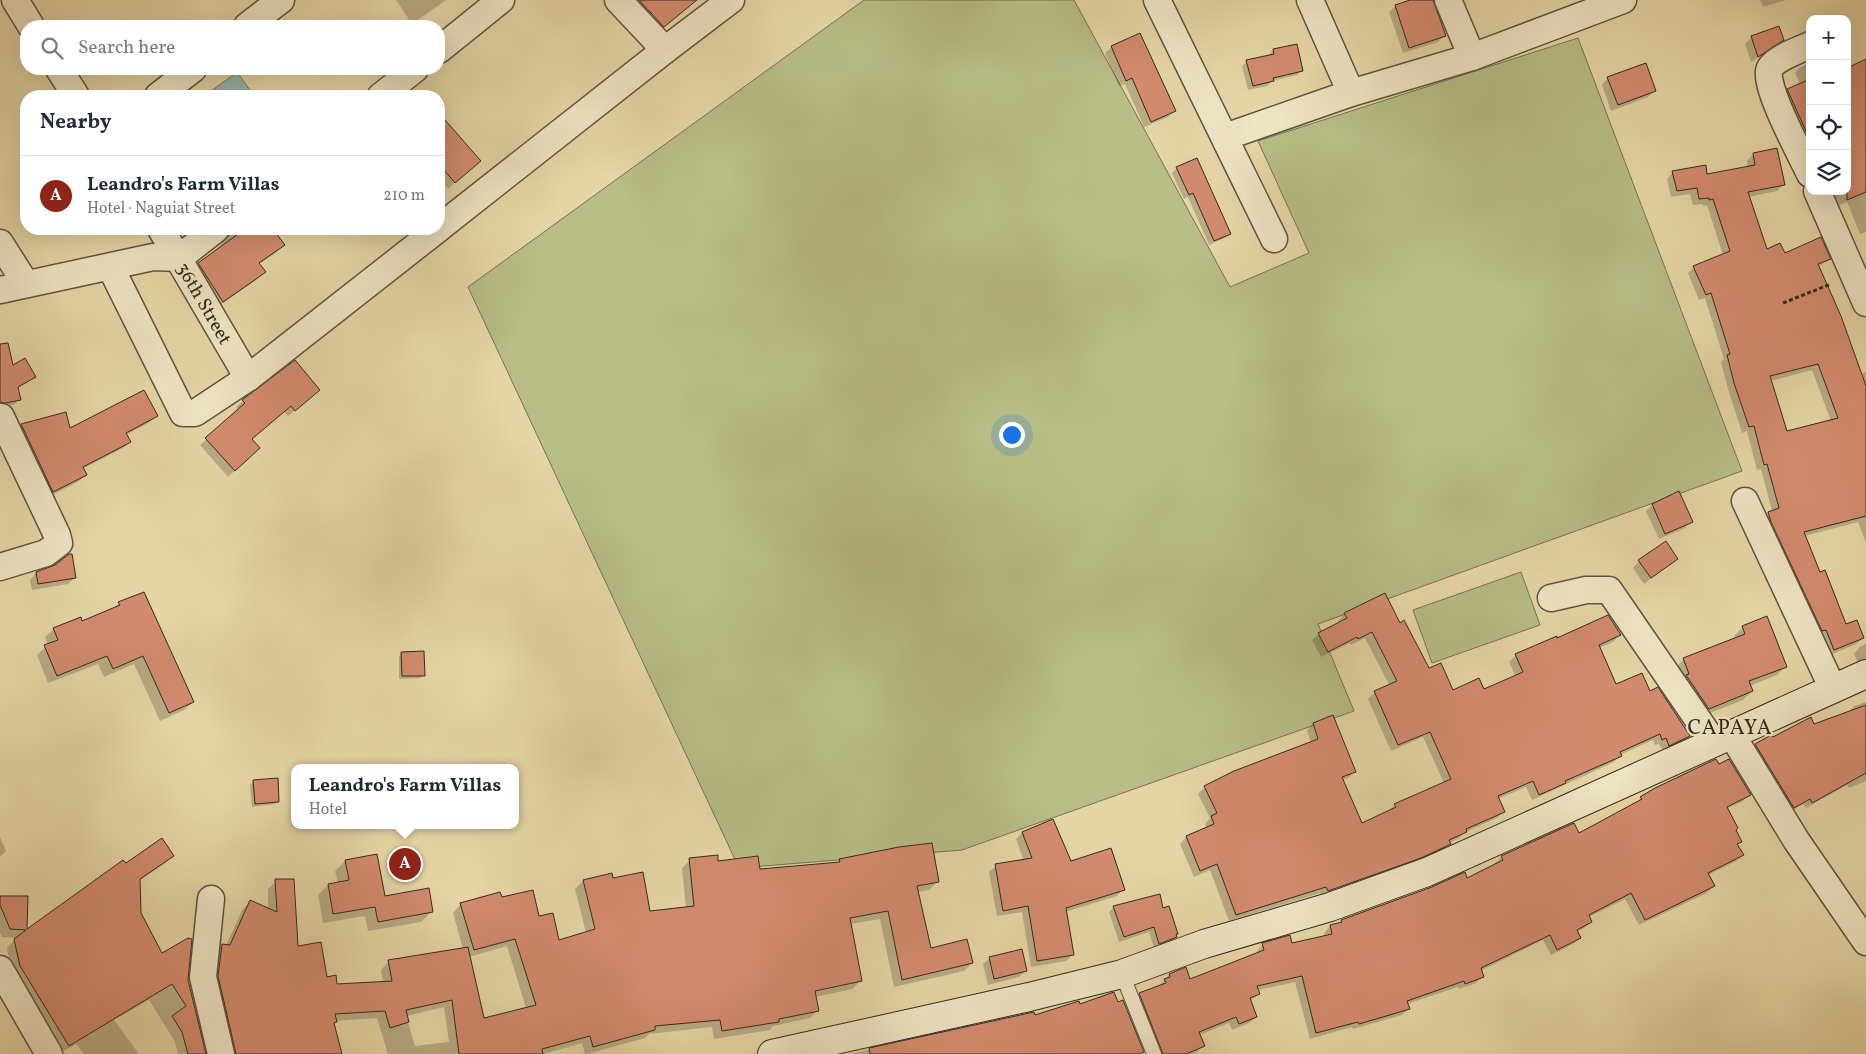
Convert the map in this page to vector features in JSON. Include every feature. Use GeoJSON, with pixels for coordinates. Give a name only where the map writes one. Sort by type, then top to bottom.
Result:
{"type":"FeatureCollection","features":[{"type":"Feature","properties":{"kind":"street"},"geometry":{"type":"LineString","coordinates":[[15,0],[27,20]]}},
{"type":"Feature","properties":{"kind":"street"},"geometry":{"type":"LineString","coordinates":[[255,20],[281,0]]}},
{"type":"Feature","properties":{"kind":"street"},"geometry":{"type":"LineString","coordinates":[[445,45],[501,0]]}},
{"type":"Feature","properties":{"kind":"street"},"geometry":{"type":"LineString","coordinates":[[618,0],[665,50]]}},
{"type":"Feature","properties":{"kind":"street"},"geometry":{"type":"LineString","coordinates":[[445,223],[731,0]]}},
{"type":"Feature","properties":{"kind":"street"},"geometry":{"type":"LineString","coordinates":[[1157,0],[1274,239]]}},
{"type":"Feature","properties":{"kind":"street"},"geometry":{"type":"LineString","coordinates":[[1310,0],[1352,93]]}},
{"type":"Feature","properties":{"kind":"street"},"geometry":{"type":"LineString","coordinates":[[1448,0],[1472,57]]}},
{"type":"Feature","properties":{"kind":"street"},"geometry":{"type":"LineString","coordinates":[[1225,137],[1352,93],[1472,57],[1584,6],[1623,0]]}},
{"type":"Feature","properties":{"kind":"street"},"geometry":{"type":"LineString","coordinates":[[1806,47],[1775,62],[1769,69],[1768,78],[1778,109],[1806,166]]}},
{"type":"Feature","properties":{"kind":"street"},"geometry":{"type":"LineString","coordinates":[[63,75],[72,90]]}},
{"type":"Feature","properties":{"kind":"street"},"geometry":{"type":"LineString","coordinates":[[166,90],[185,75]]}},
{"type":"Feature","properties":{"kind":"street"},"geometry":{"type":"LineString","coordinates":[[389,90],[407,75]]}},
{"type":"Feature","properties":{"kind":"street"},"geometry":{"type":"LineString","coordinates":[[1819,195],[1866,303]]}},
{"type":"Feature","properties":{"kind":"street","name":"36th Street"},"geometry":{"type":"LineString","coordinates":[[165,235],[248,378]]}},
{"type":"Feature","properties":{"kind":"street"},"geometry":{"type":"LineString","coordinates":[[0,290],[111,268],[153,257],[179,258],[208,235]]}},
{"type":"Feature","properties":{"kind":"street"},"geometry":{"type":"LineString","coordinates":[[111,268],[183,413],[195,413],[248,378],[429,235]]}},
{"type":"Feature","properties":{"kind":"street"},"geometry":{"type":"LineString","coordinates":[[0,243],[26,284]]}},
{"type":"Feature","properties":{"kind":"street"},"geometry":{"type":"LineString","coordinates":[[0,567],[46,553],[59,543],[57,535],[1,417]]}},
{"type":"Feature","properties":{"kind":"street"},"geometry":{"type":"LineString","coordinates":[[1745,501],[1833,689]]}},
{"type":"Feature","properties":{"kind":"street"},"geometry":{"type":"LineString","coordinates":[[1551,598],[1586,590],[1609,590],[1723,739],[1796,840],[1866,942]]}},
{"type":"Feature","properties":{"kind":"street"},"geometry":{"type":"LineString","coordinates":[[772,1054],[1028,998],[1122,974],[1204,944],[1330,907],[1426,872],[1866,674]]}},
{"type":"Feature","properties":{"kind":"street"},"geometry":{"type":"LineString","coordinates":[[211,899],[203,977],[221,1054]]}},
{"type":"Feature","properties":{"kind":"street"},"geometry":{"type":"LineString","coordinates":[[0,968],[49,1054]]}},
{"type":"Feature","properties":{"kind":"lane"},"geometry":{"type":"LineString","coordinates":[[1122,974],[1154,1054]]}},
{"type":"Feature","properties":{"kind":"path"},"geometry":{"type":"LineString","coordinates":[[1783,303],[1855,275]]}},
{"type":"Feature","properties":{"kind":"green space"},"geometry":{"type":"Polygon","coordinates":[[[864,0],[1074,0],[1230,287],[1309,253],[1258,141],[1578,38],[1742,471],[1318,624],[1354,711],[962,850],[739,868],[468,287],[864,0]]]}},
{"type":"Feature","properties":{"kind":"green space"},"geometry":{"type":"Polygon","coordinates":[[[1521,572],[1540,625],[1432,663],[1413,610],[1521,572]]]}},
{"type":"Feature","properties":{"kind":"water"},"geometry":{"type":"Polygon","coordinates":[[[233,75],[239,75],[250,90],[212,90],[233,75]]]}},
{"type":"Feature","properties":{"kind":"building"},"geometry":{"type":"Polygon","coordinates":[[[639,0],[697,0],[664,27],[639,0]]]}},
{"type":"Feature","properties":{"kind":"building"},"geometry":{"type":"Polygon","coordinates":[[[1410,0],[1433,0],[1446,36],[1409,48],[1395,5],[1410,0]]]}},
{"type":"Feature","properties":{"kind":"building"},"geometry":{"type":"Polygon","coordinates":[[[1779,26],[1784,40],[1758,57],[1751,36],[1779,26]]]}},
{"type":"Feature","properties":{"kind":"building"},"geometry":{"type":"Polygon","coordinates":[[[1140,33],[1176,111],[1151,122],[1132,78],[1126,81],[1111,46],[1140,33]]]}},
{"type":"Feature","properties":{"kind":"building"},"geometry":{"type":"Polygon","coordinates":[[[1297,44],[1303,71],[1273,78],[1274,81],[1253,86],[1246,60],[1274,54],[1273,49],[1297,44]]]}},
{"type":"Feature","properties":{"kind":"building"},"geometry":{"type":"Polygon","coordinates":[[[1866,59],[1866,192],[1847,200],[1847,195],[1851,195],[1851,66],[1866,59]]]}},
{"type":"Feature","properties":{"kind":"building"},"geometry":{"type":"Polygon","coordinates":[[[1646,63],[1656,91],[1618,105],[1607,77],[1646,63]]]}},
{"type":"Feature","properties":{"kind":"building"},"geometry":{"type":"Polygon","coordinates":[[[1806,81],[1806,131],[1787,89],[1806,81]]]}},
{"type":"Feature","properties":{"kind":"building"},"geometry":{"type":"Polygon","coordinates":[[[445,120],[481,161],[455,183],[445,171],[445,120]]]}},
{"type":"Feature","properties":{"kind":"building"},"geometry":{"type":"Polygon","coordinates":[[[1777,148],[1785,185],[1748,192],[1767,249],[1780,243],[1785,253],[1821,237],[1831,259],[1818,264],[1841,316],[1866,386],[1866,516],[1804,532],[1820,572],[1825,570],[1846,624],[1857,620],[1864,638],[1834,650],[1826,630],[1822,631],[1771,522],[1768,512],[1779,508],[1767,464],[1764,465],[1754,426],[1749,427],[1734,383],[1727,355],[1730,354],[1711,293],[1706,295],[1693,266],[1730,251],[1713,199],[1699,199],[1697,188],[1677,191],[1672,171],[1706,165],[1707,174],[1755,165],[1753,153],[1777,148]],[[1818,364],[1770,376],[1787,431],[1838,418],[1818,364]]]}},
{"type":"Feature","properties":{"kind":"building"},"geometry":{"type":"Polygon","coordinates":[[[1197,158],[1231,234],[1214,241],[1193,193],[1189,195],[1176,167],[1197,158]]]}},
{"type":"Feature","properties":{"kind":"building"},"geometry":{"type":"Polygon","coordinates":[[[237,235],[278,235],[285,245],[259,263],[266,272],[223,302],[198,263],[237,235]]]}},
{"type":"Feature","properties":{"kind":"building"},"geometry":{"type":"Polygon","coordinates":[[[8,343],[13,365],[25,358],[36,377],[18,387],[21,400],[5,403],[0,402],[0,344],[8,343]]]}},
{"type":"Feature","properties":{"kind":"building"},"geometry":{"type":"Polygon","coordinates":[[[295,360],[320,390],[295,411],[291,406],[252,439],[260,448],[235,471],[205,438],[245,403],[242,400],[295,360]]]}},
{"type":"Feature","properties":{"kind":"building"},"geometry":{"type":"Polygon","coordinates":[[[144,390],[158,416],[126,433],[131,442],[83,467],[87,475],[53,492],[21,424],[66,412],[70,428],[144,390]]]}},
{"type":"Feature","properties":{"kind":"building"},"geometry":{"type":"Polygon","coordinates":[[[1679,491],[1693,522],[1665,534],[1652,504],[1679,491]]]}},
{"type":"Feature","properties":{"kind":"building"},"geometry":{"type":"Polygon","coordinates":[[[1666,541],[1678,559],[1651,578],[1638,560],[1666,541]]]}},
{"type":"Feature","properties":{"kind":"building"},"geometry":{"type":"Polygon","coordinates":[[[69,554],[72,554],[76,578],[38,584],[36,572],[55,565],[69,554]]]}},
{"type":"Feature","properties":{"kind":"building"},"geometry":{"type":"Polygon","coordinates":[[[144,592],[194,702],[169,713],[143,656],[113,669],[107,656],[57,676],[44,645],[58,640],[53,628],[81,617],[82,621],[120,605],[118,602],[144,592]]]}},
{"type":"Feature","properties":{"kind":"building"},"geometry":{"type":"Polygon","coordinates":[[[1385,593],[1400,623],[1404,620],[1429,668],[1441,663],[1453,690],[1479,678],[1484,689],[1523,672],[1515,654],[1608,615],[1621,635],[1599,645],[1616,684],[1642,673],[1650,691],[1658,687],[1690,736],[1669,746],[1666,738],[1662,740],[1660,734],[1620,752],[1622,756],[1565,781],[1566,783],[1539,795],[1533,781],[1498,796],[1505,812],[1466,829],[1467,832],[1449,840],[1451,844],[1421,858],[1328,891],[1326,887],[1236,915],[1217,864],[1200,871],[1186,836],[1214,824],[1211,816],[1217,813],[1204,786],[1234,771],[1318,739],[1313,723],[1333,715],[1356,772],[1342,777],[1362,823],[1396,807],[1394,804],[1451,779],[1430,732],[1398,745],[1374,691],[1397,681],[1372,632],[1358,639],[1357,637],[1328,652],[1318,633],[1347,618],[1344,613],[1385,593]]]}},
{"type":"Feature","properties":{"kind":"building"},"geometry":{"type":"Polygon","coordinates":[[[1767,616],[1787,667],[1749,681],[1753,691],[1709,709],[1686,675],[1689,674],[1683,658],[1745,634],[1742,626],[1767,616]]]}},
{"type":"Feature","properties":{"kind":"building"},"geometry":{"type":"Polygon","coordinates":[[[424,651],[425,676],[402,676],[401,652],[424,651]]]}},
{"type":"Feature","properties":{"kind":"building"},"geometry":{"type":"Polygon","coordinates":[[[1866,705],[1866,773],[1812,803],[1810,799],[1794,808],[1755,744],[1771,735],[1773,737],[1811,717],[1814,724],[1866,705]]]}},
{"type":"Feature","properties":{"kind":"building"},"geometry":{"type":"Polygon","coordinates":[[[1716,759],[1719,764],[1729,759],[1751,795],[1727,807],[1738,828],[1736,830],[1742,842],[1737,844],[1744,855],[1708,873],[1715,886],[1645,920],[1631,893],[1589,915],[1592,922],[1577,930],[1581,938],[1557,950],[1550,935],[1481,968],[1484,977],[1465,984],[1464,981],[1407,1001],[1410,1009],[1359,1024],[1358,1022],[1316,1033],[1302,976],[1257,986],[1260,994],[1250,998],[1257,1017],[1239,1024],[1236,1017],[1199,1032],[1205,1046],[1186,1054],[1163,1054],[1139,993],[1166,983],[1164,979],[1170,977],[1169,974],[1186,967],[1190,979],[1264,950],[1262,943],[1290,935],[1292,943],[1332,934],[1330,925],[1432,887],[1465,872],[1467,878],[1503,860],[1501,856],[1574,823],[1579,833],[1642,799],[1640,797],[1655,788],[1716,759]]]}},
{"type":"Feature","properties":{"kind":"building"},"geometry":{"type":"Polygon","coordinates":[[[278,778],[279,802],[255,804],[253,780],[278,778]]]}},
{"type":"Feature","properties":{"kind":"building"},"geometry":{"type":"Polygon","coordinates":[[[1053,819],[1071,861],[1111,848],[1125,890],[1066,908],[1074,955],[1037,961],[1028,906],[1003,911],[995,864],[1032,858],[1022,832],[1053,819]]]}},
{"type":"Feature","properties":{"kind":"building"},"geometry":{"type":"Polygon","coordinates":[[[162,838],[174,856],[140,879],[141,913],[162,953],[188,938],[192,939],[188,980],[206,1054],[188,1054],[182,1032],[172,1016],[186,1006],[172,984],[69,1046],[20,966],[14,939],[26,930],[10,929],[0,905],[0,896],[28,896],[27,929],[123,860],[126,863],[162,838]]]}},
{"type":"Feature","properties":{"kind":"building"},"geometry":{"type":"Polygon","coordinates":[[[932,843],[939,882],[917,886],[931,948],[967,939],[973,963],[902,980],[888,911],[850,918],[862,981],[815,991],[819,1011],[779,1019],[779,1022],[722,1031],[720,1020],[655,1026],[655,1030],[593,1047],[590,1036],[542,1049],[543,1054],[459,1054],[452,1000],[406,1010],[409,1022],[390,1028],[385,1011],[335,1014],[337,1022],[334,1023],[342,1054],[236,1054],[218,976],[222,944],[230,945],[250,900],[277,912],[275,879],[294,879],[298,946],[321,942],[327,977],[336,975],[337,984],[392,981],[388,960],[468,947],[484,1018],[536,1005],[515,939],[474,950],[460,903],[500,892],[502,897],[533,890],[539,916],[553,913],[559,940],[595,929],[583,880],[612,873],[613,878],[643,872],[650,911],[694,906],[689,858],[718,855],[718,861],[758,856],[760,869],[840,862],[839,859],[899,847],[932,843]]]}},
{"type":"Feature","properties":{"kind":"building"},"geometry":{"type":"Polygon","coordinates":[[[377,854],[385,896],[429,888],[433,912],[378,922],[375,907],[333,914],[328,884],[349,880],[345,860],[377,854]]]}},
{"type":"Feature","properties":{"kind":"building"},"geometry":{"type":"Polygon","coordinates":[[[1160,894],[1163,908],[1169,906],[1178,934],[1176,934],[1177,937],[1159,944],[1154,927],[1124,937],[1113,906],[1160,894]]]}},
{"type":"Feature","properties":{"kind":"building"},"geometry":{"type":"Polygon","coordinates":[[[1022,949],[1027,971],[994,979],[989,957],[1022,949]]]}},
{"type":"Feature","properties":{"kind":"building"},"geometry":{"type":"Polygon","coordinates":[[[1114,992],[1118,1002],[1123,1000],[1144,1052],[1138,1054],[870,1054],[869,1048],[1034,1012],[1035,1015],[1079,1001],[1080,1004],[1114,992]]]}},
{"type":"Feature","properties":{"kind":"place","name":"Leandro's Farm Villas"},"geometry":{"type":"Point","coordinates":[405,864]}},
{"type":"Feature","properties":{"kind":"district","name":"CAPAYA"},"geometry":{"type":"Point","coordinates":[1730,727]}}]}
